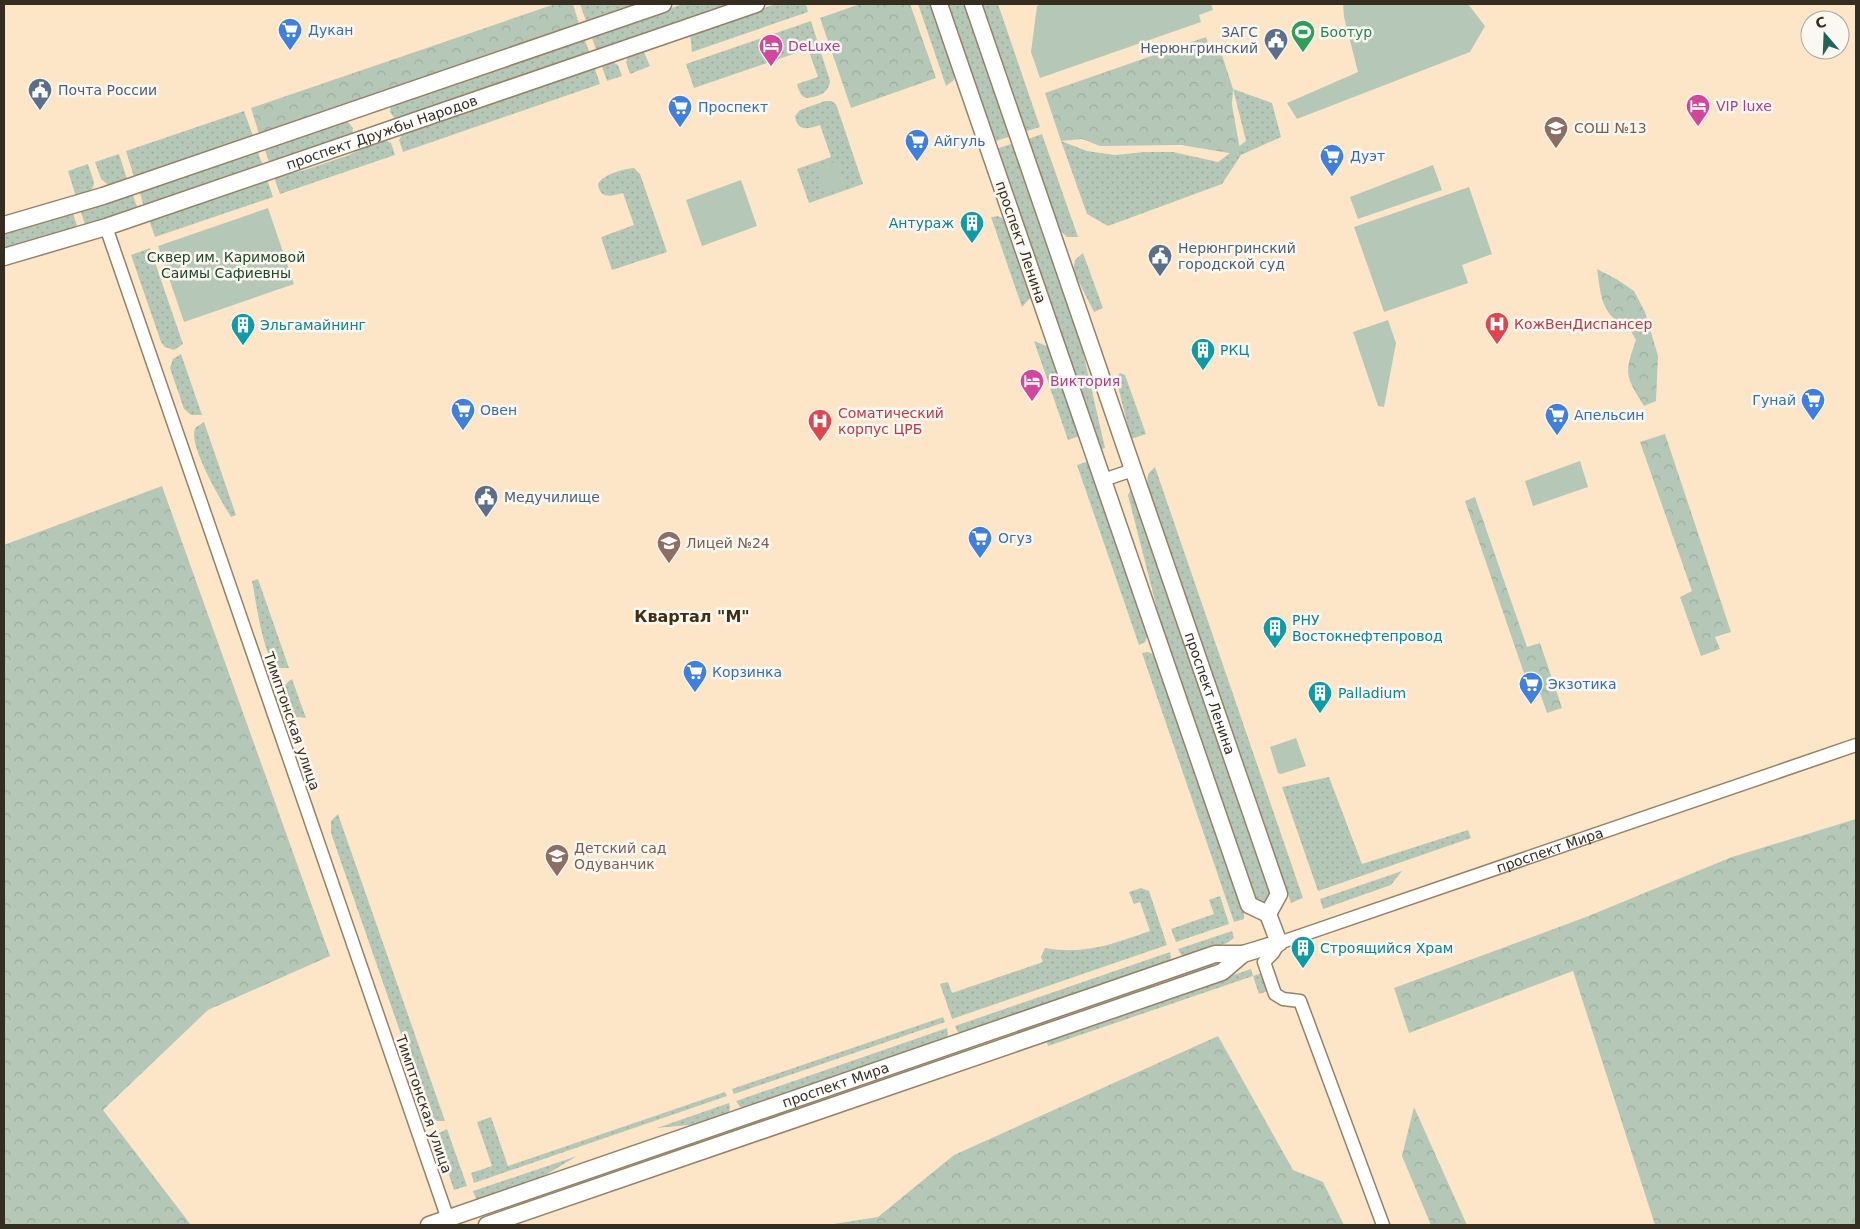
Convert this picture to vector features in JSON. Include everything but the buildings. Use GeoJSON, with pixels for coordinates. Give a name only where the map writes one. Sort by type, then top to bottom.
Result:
{"type":"FeatureCollection","features":[{"type":"Feature","properties":{"kind":"street"},"geometry":{"type":"LineString","coordinates":[[4,225],[103,196],[663,4]]}},
{"type":"Feature","properties":{"kind":"street","name":"проспект Дружбы Народов"},"geometry":{"type":"LineString","coordinates":[[4,257],[106,227],[756,4]]}},
{"type":"Feature","properties":{"kind":"street","name":"проспект Ленина"},"geometry":{"type":"LineString","coordinates":[[939,4],[1249,905],[1268,914],[1279,894],[973,4]]}},
{"type":"Feature","properties":{"kind":"street","name":"Тимптонская улица"},"geometry":{"type":"LineString","coordinates":[[106,227],[449,1222]]}},
{"type":"Feature","properties":{"kind":"street"},"geometry":{"type":"LineString","coordinates":[[1103,480],[1133,470]]}},
{"type":"Feature","properties":{"kind":"street","name":"проспект Мира"},"geometry":{"type":"LineString","coordinates":[[429,1225],[449,1222],[1215,954],[1243,954],[1278,943],[1856,745]]}},
{"type":"Feature","properties":{"kind":"street"},"geometry":{"type":"LineString","coordinates":[[1268,914],[1278,943],[1273,953],[1264,962],[1275,994],[1283,1000],[1300,1001],[1383,1225]]}},
{"type":"Feature","properties":{"kind":"street","name":"проспект Мира"},"geometry":{"type":"LineString","coordinates":[[487,1225],[1222,972],[1243,954]]}},
{"type":"Feature","properties":{"kind":"green space"},"geometry":{"type":"Polygon","coordinates":[[[555,4],[573,4],[579,24],[259,134],[251,108],[555,4]]]}},
{"type":"Feature","properties":{"kind":"green space"},"geometry":{"type":"Polygon","coordinates":[[[580,4],[637,4],[586,21],[580,4]]]}},
{"type":"Feature","properties":{"kind":"green space"},"geometry":{"type":"Polygon","coordinates":[[[683,4],[735,4],[597,52],[591,35],[683,4]]]}},
{"type":"Feature","properties":{"kind":"green space"},"geometry":{"type":"Polygon","coordinates":[[[776,4],[806,4],[808,12],[692,52],[690,33],[776,4]]]}},
{"type":"Feature","properties":{"kind":"green space"},"geometry":{"type":"Polygon","coordinates":[[[860,4],[910,4],[936,78],[851,108],[820,18],[860,4]]]}},
{"type":"Feature","properties":{"kind":"green space"},"geometry":{"type":"Polygon","coordinates":[[[918,4],[931,4],[955,73],[954,80],[946,86],[918,4]]]}},
{"type":"Feature","properties":{"kind":"green space"},"geometry":{"type":"Polygon","coordinates":[[[946,4],[965,4],[1011,136],[993,142],[946,4]]]}},
{"type":"Feature","properties":{"kind":"green space"},"geometry":{"type":"Polygon","coordinates":[[[980,4],[998,4],[1040,127],[1024,132],[980,4]]]}},
{"type":"Feature","properties":{"kind":"green space"},"geometry":{"type":"Polygon","coordinates":[[[1043,4],[1211,4],[1213,10],[1199,15],[1201,22],[1040,78],[1031,52],[1037,6],[1043,4]]]}},
{"type":"Feature","properties":{"kind":"green space"},"geometry":{"type":"Polygon","coordinates":[[[1343,4],[1468,4],[1485,26],[1470,52],[1297,119],[1287,103],[1358,72],[1344,17],[1343,4]]]}},
{"type":"Feature","properties":{"kind":"green space"},"geometry":{"type":"Polygon","coordinates":[[[811,21],[830,81],[827,89],[822,94],[806,98],[799,91],[797,84],[818,77],[808,49],[694,88],[686,64],[811,21]]]}},
{"type":"Feature","properties":{"kind":"green space"},"geometry":{"type":"Polygon","coordinates":[[[1206,37],[1209,46],[1218,43],[1233,89],[1232,105],[1241,155],[1181,145],[1100,146],[1082,139],[1061,141],[1045,93],[1206,37]]]}},
{"type":"Feature","properties":{"kind":"green space"},"geometry":{"type":"Polygon","coordinates":[[[584,38],[590,54],[395,119],[390,112],[391,106],[584,38]]]}},
{"type":"Feature","properties":{"kind":"green space"},"geometry":{"type":"Polygon","coordinates":[[[643,50],[650,66],[630,74],[626,62],[628,57],[643,50]]]}},
{"type":"Feature","properties":{"kind":"green space"},"geometry":{"type":"Polygon","coordinates":[[[610,61],[618,65],[622,76],[607,81],[601,64],[610,61]]]}},
{"type":"Feature","properties":{"kind":"green space"},"geometry":{"type":"Polygon","coordinates":[[[594,66],[600,84],[403,152],[399,140],[403,133],[594,66]]]}},
{"type":"Feature","properties":{"kind":"green space"},"geometry":{"type":"Polygon","coordinates":[[[1233,89],[1272,103],[1281,137],[1241,155],[1222,184],[1108,226],[1087,214],[1061,141],[1087,151],[1115,155],[1173,152],[1218,162],[1246,141],[1233,89]]]}},
{"type":"Feature","properties":{"kind":"green space"},"geometry":{"type":"Polygon","coordinates":[[[825,101],[831,101],[836,104],[863,184],[809,203],[797,169],[831,157],[820,125],[807,128],[801,127],[798,125],[795,116],[800,110],[825,101]]]}},
{"type":"Feature","properties":{"kind":"green space"},"geometry":{"type":"Polygon","coordinates":[[[244,111],[253,136],[134,177],[126,151],[244,111]]]}},
{"type":"Feature","properties":{"kind":"green space"},"geometry":{"type":"Polygon","coordinates":[[[347,121],[353,128],[352,135],[270,164],[264,148],[347,121]]]}},
{"type":"Feature","properties":{"kind":"green space"},"geometry":{"type":"Polygon","coordinates":[[[1042,134],[1078,237],[1067,237],[1058,228],[1028,139],[1042,134]]]}},
{"type":"Feature","properties":{"kind":"green space"},"geometry":{"type":"Polygon","coordinates":[[[383,139],[391,143],[395,155],[280,194],[274,177],[305,170],[349,155],[383,139]]]}},
{"type":"Feature","properties":{"kind":"green space"},"geometry":{"type":"Polygon","coordinates":[[[1014,143],[1078,330],[1105,448],[1099,450],[996,149],[1014,143]]]}},
{"type":"Feature","properties":{"kind":"green space"},"geometry":{"type":"Polygon","coordinates":[[[257,150],[263,166],[144,207],[139,190],[257,150]]]}},
{"type":"Feature","properties":{"kind":"green space"},"geometry":{"type":"Polygon","coordinates":[[[119,154],[127,179],[107,184],[101,179],[95,162],[119,154]]]}},
{"type":"Feature","properties":{"kind":"green space"},"geometry":{"type":"Polygon","coordinates":[[[837,161],[845,186],[825,193],[816,168],[837,161]]]}},
{"type":"Feature","properties":{"kind":"green space"},"geometry":{"type":"Polygon","coordinates":[[[88,164],[94,185],[89,191],[76,197],[68,171],[88,164]]]}},
{"type":"Feature","properties":{"kind":"green space"},"geometry":{"type":"Polygon","coordinates":[[[1433,165],[1442,190],[1358,219],[1350,197],[1433,165]]]}},
{"type":"Feature","properties":{"kind":"green space"},"geometry":{"type":"Polygon","coordinates":[[[634,168],[640,174],[667,252],[612,270],[601,237],[634,225],[623,193],[611,196],[604,195],[601,193],[598,184],[604,177],[634,168]]]}},
{"type":"Feature","properties":{"kind":"green space"},"geometry":{"type":"Polygon","coordinates":[[[267,179],[273,197],[155,237],[149,220],[267,179]]]}},
{"type":"Feature","properties":{"kind":"green space"},"geometry":{"type":"Polygon","coordinates":[[[741,180],[757,226],[702,246],[686,200],[741,180]]]}},
{"type":"Feature","properties":{"kind":"green space"},"geometry":{"type":"Polygon","coordinates":[[[1469,187],[1492,254],[1462,265],[1468,283],[1384,312],[1354,227],[1469,187]]]}},
{"type":"Feature","properties":{"kind":"green space"},"geometry":{"type":"Polygon","coordinates":[[[132,193],[138,209],[86,227],[80,210],[132,193]]]}},
{"type":"Feature","properties":{"kind":"green space","name":"Сквер им. Каримовой Саимы Сафиевны"},"geometry":{"type":"Polygon","coordinates":[[[268,208],[294,284],[184,322],[158,246],[268,208]]]}},
{"type":"Feature","properties":{"kind":"green space"},"geometry":{"type":"Polygon","coordinates":[[[73,213],[78,229],[4,249],[4,233],[73,213]]]}},
{"type":"Feature","properties":{"kind":"green space"},"geometry":{"type":"Polygon","coordinates":[[[998,216],[1005,220],[1032,296],[1022,307],[991,217],[998,216]]]}},
{"type":"Feature","properties":{"kind":"green space"},"geometry":{"type":"Polygon","coordinates":[[[150,248],[183,344],[174,350],[165,347],[161,342],[131,255],[150,248]]]}},
{"type":"Feature","properties":{"kind":"green space"},"geometry":{"type":"Polygon","coordinates":[[[1083,253],[1103,308],[1094,312],[1073,270],[1075,260],[1083,253]]]}},
{"type":"Feature","properties":{"kind":"green space"},"geometry":{"type":"Polygon","coordinates":[[[1597,269],[1634,291],[1645,312],[1658,356],[1656,401],[1644,406],[1628,374],[1636,340],[1629,329],[1611,316],[1607,310],[1600,290],[1597,269]]]}},
{"type":"Feature","properties":{"kind":"green space"},"geometry":{"type":"Polygon","coordinates":[[[1388,320],[1396,343],[1384,407],[1378,406],[1353,332],[1388,320]]]}},
{"type":"Feature","properties":{"kind":"green space"},"geometry":{"type":"Polygon","coordinates":[[[1034,341],[1049,347],[1080,436],[1068,440],[1034,341]]]}},
{"type":"Feature","properties":{"kind":"green space"},"geometry":{"type":"Polygon","coordinates":[[[181,354],[202,415],[191,415],[184,409],[170,368],[173,359],[181,354]]]}},
{"type":"Feature","properties":{"kind":"green space"},"geometry":{"type":"Polygon","coordinates":[[[1120,373],[1125,375],[1146,434],[1131,439],[1116,378],[1120,373]]]}},
{"type":"Feature","properties":{"kind":"green space"},"geometry":{"type":"Polygon","coordinates":[[[204,422],[236,515],[231,517],[207,473],[196,447],[195,428],[204,422]]]}},
{"type":"Feature","properties":{"kind":"green space"},"geometry":{"type":"Polygon","coordinates":[[[1665,434],[1731,632],[1715,637],[1720,649],[1701,656],[1680,597],[1692,591],[1640,442],[1665,434]]]}},
{"type":"Feature","properties":{"kind":"green space"},"geometry":{"type":"Polygon","coordinates":[[[1089,461],[1148,635],[1145,642],[1139,645],[1077,465],[1089,461]]]}},
{"type":"Feature","properties":{"kind":"green space"},"geometry":{"type":"Polygon","coordinates":[[[1580,461],[1588,487],[1533,506],[1525,481],[1580,461]]]}},
{"type":"Feature","properties":{"kind":"green space"},"geometry":{"type":"Polygon","coordinates":[[[1155,467],[1303,898],[1291,903],[1147,487],[1148,474],[1155,467]]]}},
{"type":"Feature","properties":{"kind":"green space"},"geometry":{"type":"Polygon","coordinates":[[[162,486],[330,956],[208,1010],[103,1110],[191,1225],[4,1225],[4,545],[162,486]]]}},
{"type":"Feature","properties":{"kind":"green space"},"geometry":{"type":"Polygon","coordinates":[[[1132,491],[1271,894],[1264,901],[1260,902],[1255,899],[1165,640],[1128,495],[1132,491]]]}},
{"type":"Feature","properties":{"kind":"green space"},"geometry":{"type":"Polygon","coordinates":[[[1475,497],[1527,647],[1540,643],[1562,708],[1547,713],[1535,679],[1527,682],[1465,501],[1475,497]]]}},
{"type":"Feature","properties":{"kind":"green space"},"geometry":{"type":"Polygon","coordinates":[[[258,579],[289,668],[278,668],[268,653],[264,642],[252,581],[258,579]]]}},
{"type":"Feature","properties":{"kind":"green space"},"geometry":{"type":"Polygon","coordinates":[[[1148,652],[1155,655],[1244,909],[1244,919],[1234,922],[1142,653],[1148,652]]]}},
{"type":"Feature","properties":{"kind":"green space"},"geometry":{"type":"Polygon","coordinates":[[[292,679],[306,718],[290,716],[286,706],[283,691],[287,683],[292,679]]]}},
{"type":"Feature","properties":{"kind":"green space"},"geometry":{"type":"Polygon","coordinates":[[[1296,738],[1306,766],[1281,774],[1278,773],[1270,747],[1296,738]]]}},
{"type":"Feature","properties":{"kind":"green space"},"geometry":{"type":"Polygon","coordinates":[[[1329,777],[1362,864],[1468,830],[1471,838],[1318,891],[1282,787],[1329,777]]]}},
{"type":"Feature","properties":{"kind":"green space"},"geometry":{"type":"Polygon","coordinates":[[[338,814],[445,1121],[437,1121],[429,1115],[331,833],[331,821],[338,814]]]}},
{"type":"Feature","properties":{"kind":"green space"},"geometry":{"type":"Polygon","coordinates":[[[1856,819],[1856,1225],[1655,1225],[1573,971],[1409,1033],[1394,988],[1586,917],[1732,857],[1856,819]]]}},
{"type":"Feature","properties":{"kind":"green space"},"geometry":{"type":"Polygon","coordinates":[[[1402,871],[1391,885],[1323,909],[1320,899],[1402,871]]]}},
{"type":"Feature","properties":{"kind":"green space"},"geometry":{"type":"Polygon","coordinates":[[[1141,888],[1149,891],[1167,945],[952,1019],[940,984],[948,982],[952,993],[1043,962],[1041,957],[1045,948],[1073,950],[1099,947],[1150,931],[1140,902],[1134,904],[1129,892],[1141,888]]]}},
{"type":"Feature","properties":{"kind":"green space"},"geometry":{"type":"Polygon","coordinates":[[[1220,896],[1229,924],[1176,942],[1171,929],[1214,914],[1209,900],[1220,896]]]}},
{"type":"Feature","properties":{"kind":"green space"},"geometry":{"type":"Polygon","coordinates":[[[1232,931],[1234,938],[1227,943],[1188,957],[1182,955],[1178,949],[1232,931]]]}},
{"type":"Feature","properties":{"kind":"green space"},"geometry":{"type":"Polygon","coordinates":[[[1170,952],[1171,958],[1169,962],[962,1034],[957,1031],[955,1026],[1170,952]]]}},
{"type":"Feature","properties":{"kind":"green space"},"geometry":{"type":"Polygon","coordinates":[[[1212,960],[1213,966],[501,1213],[499,1207],[1212,960]]]}},
{"type":"Feature","properties":{"kind":"green space"},"geometry":{"type":"Polygon","coordinates":[[[1251,969],[1253,976],[1048,1046],[1046,1039],[1251,969]]]}},
{"type":"Feature","properties":{"kind":"green space"},"geometry":{"type":"Polygon","coordinates":[[[1265,972],[1271,990],[1259,994],[1253,976],[1265,972]]]}},
{"type":"Feature","properties":{"kind":"green space"},"geometry":{"type":"Polygon","coordinates":[[[943,1017],[945,1022],[734,1094],[732,1089],[943,1017]]]}},
{"type":"Feature","properties":{"kind":"green space"},"geometry":{"type":"Polygon","coordinates":[[[947,1028],[948,1035],[946,1039],[745,1108],[740,1107],[736,1101],[947,1028]]]}},
{"type":"Feature","properties":{"kind":"green space"},"geometry":{"type":"Polygon","coordinates":[[[1218,1036],[1293,1170],[1323,1182],[1344,1225],[827,1225],[878,1217],[954,1155],[1218,1036]]]}},
{"type":"Feature","properties":{"kind":"green space"},"geometry":{"type":"Polygon","coordinates":[[[725,1092],[727,1096],[474,1183],[471,1173],[492,1166],[477,1122],[491,1117],[508,1166],[725,1092]]]}},
{"type":"Feature","properties":{"kind":"green space"},"geometry":{"type":"Polygon","coordinates":[[[729,1103],[730,1109],[728,1113],[713,1121],[657,1128],[729,1103]]]}},
{"type":"Feature","properties":{"kind":"green space"},"geometry":{"type":"Polygon","coordinates":[[[1414,1107],[1467,1225],[1431,1225],[1402,1156],[1414,1107]]]}},
{"type":"Feature","properties":{"kind":"green space"},"geometry":{"type":"Polygon","coordinates":[[[447,1129],[467,1186],[454,1190],[437,1139],[439,1133],[447,1129]]]}},
{"type":"Feature","properties":{"kind":"green space"},"geometry":{"type":"Polygon","coordinates":[[[577,1156],[537,1180],[477,1201],[473,1191],[577,1156]]]}},
{"type":"Feature","properties":{"kind":"place","name":"Дукан"},"geometry":{"type":"Point","coordinates":[290,51]}},
{"type":"Feature","properties":{"kind":"place","name":"Боотур"},"geometry":{"type":"Point","coordinates":[1303,53]}},
{"type":"Feature","properties":{"kind":"place","name":"ЗАГС Нерюнгринский"},"geometry":{"type":"Point","coordinates":[1276,61]}},
{"type":"Feature","properties":{"kind":"place","name":"DeLuxe"},"geometry":{"type":"Point","coordinates":[771,67]}},
{"type":"Feature","properties":{"kind":"place","name":"Почта России"},"geometry":{"type":"Point","coordinates":[40,111]}},
{"type":"Feature","properties":{"kind":"place","name":"VIP luxe"},"geometry":{"type":"Point","coordinates":[1698,127]}},
{"type":"Feature","properties":{"kind":"place","name":"Проспект"},"geometry":{"type":"Point","coordinates":[680,128]}},
{"type":"Feature","properties":{"kind":"place","name":"СОШ №13"},"geometry":{"type":"Point","coordinates":[1556,149]}},
{"type":"Feature","properties":{"kind":"place","name":"Айгуль"},"geometry":{"type":"Point","coordinates":[917,162]}},
{"type":"Feature","properties":{"kind":"place","name":"Дуэт"},"geometry":{"type":"Point","coordinates":[1332,177]}},
{"type":"Feature","properties":{"kind":"place","name":"Антураж"},"geometry":{"type":"Point","coordinates":[972,244]}},
{"type":"Feature","properties":{"kind":"place","name":"Нерюнгринский городской суд"},"geometry":{"type":"Point","coordinates":[1160,277]}},
{"type":"Feature","properties":{"kind":"place","name":"КожВенДиспансер"},"geometry":{"type":"Point","coordinates":[1497,345]}},
{"type":"Feature","properties":{"kind":"place","name":"Эльгамайнинг"},"geometry":{"type":"Point","coordinates":[243,346]}},
{"type":"Feature","properties":{"kind":"place","name":"РКЦ"},"geometry":{"type":"Point","coordinates":[1203,371]}},
{"type":"Feature","properties":{"kind":"place","name":"Виктория"},"geometry":{"type":"Point","coordinates":[1032,402]}},
{"type":"Feature","properties":{"kind":"place","name":"Гунай"},"geometry":{"type":"Point","coordinates":[1813,421]}},
{"type":"Feature","properties":{"kind":"place","name":"Овен"},"geometry":{"type":"Point","coordinates":[463,431]}},
{"type":"Feature","properties":{"kind":"place","name":"Апельсин"},"geometry":{"type":"Point","coordinates":[1557,436]}},
{"type":"Feature","properties":{"kind":"place","name":"Соматический корпус ЦРБ"},"geometry":{"type":"Point","coordinates":[820,442]}},
{"type":"Feature","properties":{"kind":"place","name":"Медучилище"},"geometry":{"type":"Point","coordinates":[486,518]}},
{"type":"Feature","properties":{"kind":"place","name":"Огуз"},"geometry":{"type":"Point","coordinates":[980,559]}},
{"type":"Feature","properties":{"kind":"place","name":"Лицей №24"},"geometry":{"type":"Point","coordinates":[669,564]}},
{"type":"Feature","properties":{"kind":"place","name":"РНУ Востокнефтепровод"},"geometry":{"type":"Point","coordinates":[1275,649]}},
{"type":"Feature","properties":{"kind":"place","name":"Корзинка"},"geometry":{"type":"Point","coordinates":[695,693]}},
{"type":"Feature","properties":{"kind":"place","name":"Экзотика"},"geometry":{"type":"Point","coordinates":[1531,705]}},
{"type":"Feature","properties":{"kind":"place","name":"Palladium"},"geometry":{"type":"Point","coordinates":[1320,714]}},
{"type":"Feature","properties":{"kind":"place","name":"Детский сад Одуванчик"},"geometry":{"type":"Point","coordinates":[557,877]}},
{"type":"Feature","properties":{"kind":"place","name":"Строящийся Храм"},"geometry":{"type":"Point","coordinates":[1303,969]}},
{"type":"Feature","properties":{"kind":"district","name":"Квартал \"М\""},"geometry":{"type":"Point","coordinates":[692,616]}}]}
